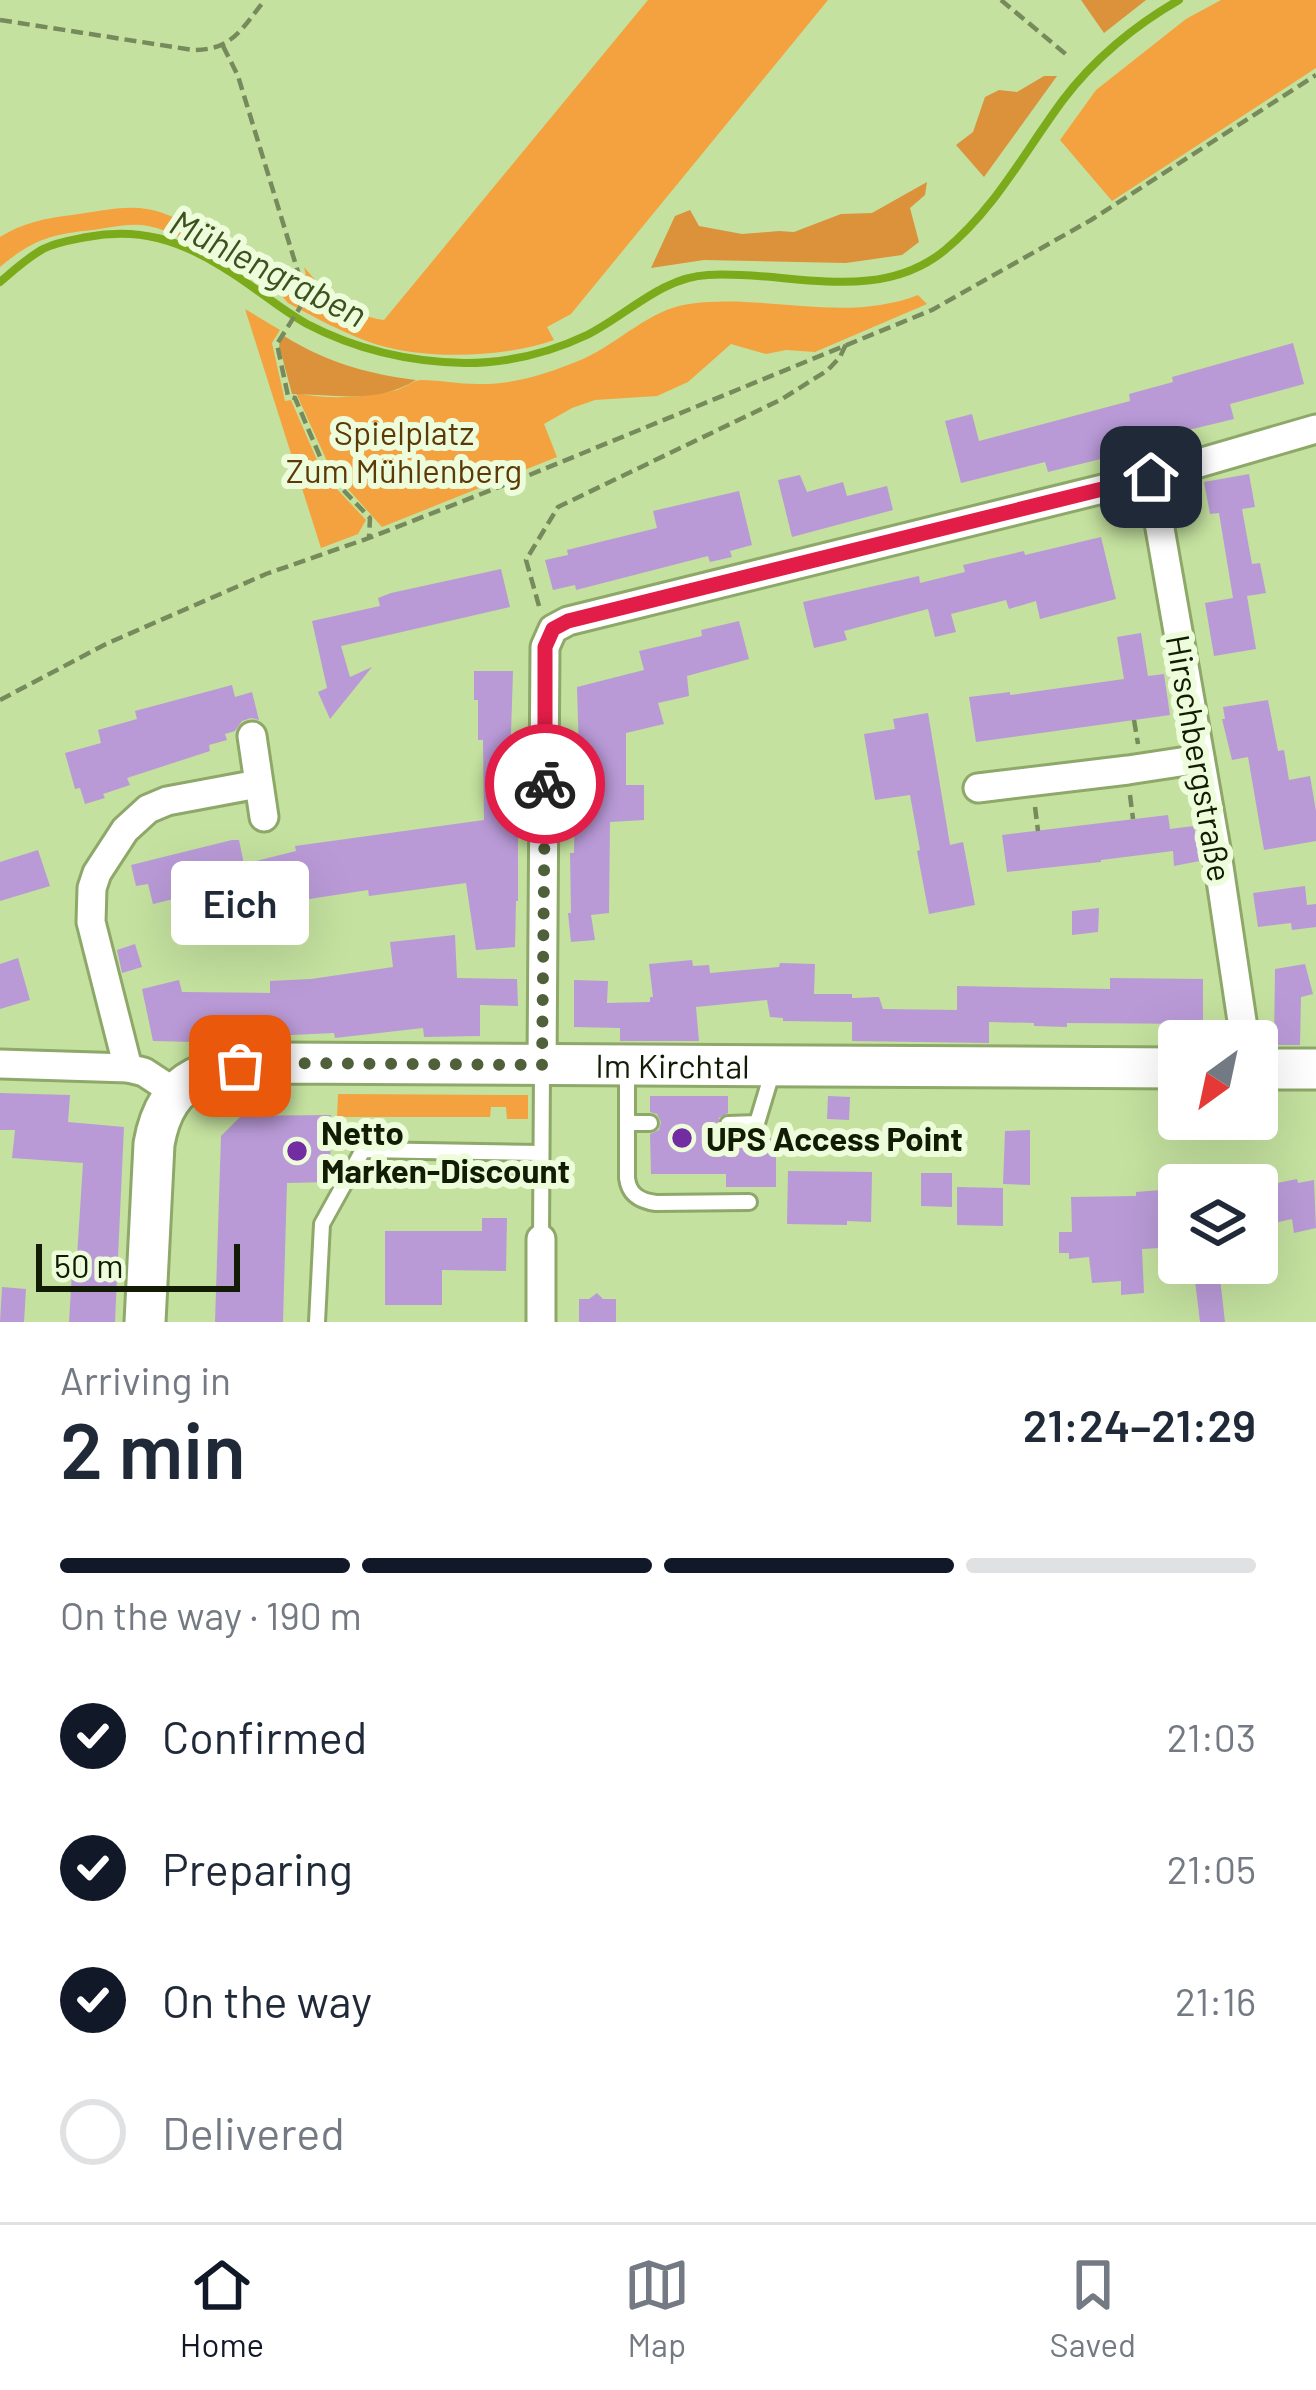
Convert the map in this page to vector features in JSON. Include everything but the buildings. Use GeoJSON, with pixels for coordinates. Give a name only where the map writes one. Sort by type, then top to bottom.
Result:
{"type":"FeatureCollection","features":[{"type":"Feature","properties":{"kind":"street"},"geometry":{"type":"LineString","coordinates":[[542,1065],[545,647],[553,629],[591,615],[1151,477],[1316,430]]}},
{"type":"Feature","properties":{"kind":"street","name":"Hirschbergstraße"},"geometry":{"type":"LineString","coordinates":[[1151,477],[1242,1020]]}},
{"type":"Feature","properties":{"kind":"street"},"geometry":{"type":"LineString","coordinates":[[252,736],[264,817]]}},
{"type":"Feature","properties":{"kind":"street"},"geometry":{"type":"LineString","coordinates":[[977,788],[1200,758]]}},
{"type":"Feature","properties":{"kind":"street"},"geometry":{"type":"LineString","coordinates":[[128,1068],[91,922],[92,888],[103,859],[124,830],[148,809],[258,784]]}},
{"type":"Feature","properties":{"kind":"street","name":"Im Kirchtal"},"geometry":{"type":"LineString","coordinates":[[176,1093],[202,1074],[277,1063],[1158,1068]]}},
{"type":"Feature","properties":{"kind":"street"},"geometry":{"type":"LineString","coordinates":[[0,1064],[128,1068],[160,1080],[176,1093],[158,1120],[154,1144],[146,1322]]}},
{"type":"Feature","properties":{"kind":"street"},"geometry":{"type":"LineString","coordinates":[[1278,1069],[1316,1069]]}},
{"type":"Feature","properties":{"kind":"street"},"geometry":{"type":"LineString","coordinates":[[541,1239],[541,1322]]}},
{"type":"Feature","properties":{"kind":"lane"},"geometry":{"type":"LineString","coordinates":[[541,1239],[542,1065]]}},
{"type":"Feature","properties":{"kind":"lane"},"geometry":{"type":"LineString","coordinates":[[627,1066],[628,1187],[644,1202],[749,1202]]}},
{"type":"Feature","properties":{"kind":"lane"},"geometry":{"type":"LineString","coordinates":[[728,1124],[757,1123],[774,1066]]}},
{"type":"Feature","properties":{"kind":"lane"},"geometry":{"type":"LineString","coordinates":[[627,1123],[650,1124]]}},
{"type":"Feature","properties":{"kind":"lane"},"geometry":{"type":"LineString","coordinates":[[317,1322],[322,1224],[362,1150],[541,1153]]}},
{"type":"Feature","properties":{"kind":"path"},"geometry":{"type":"LineString","coordinates":[[0,20],[193,50],[223,46],[265,0]]}},
{"type":"Feature","properties":{"kind":"path"},"geometry":{"type":"LineString","coordinates":[[1001,0],[1068,56]]}},
{"type":"Feature","properties":{"kind":"path"},"geometry":{"type":"LineString","coordinates":[[223,46],[238,76],[306,298],[277,344],[288,396],[295,398],[327,473],[370,518],[369,538]]}},
{"type":"Feature","properties":{"kind":"path"},"geometry":{"type":"LineString","coordinates":[[0,700],[106,644],[266,574],[571,459],[932,310],[1091,220],[1316,75]]}},
{"type":"Feature","properties":{"kind":"path"},"geometry":{"type":"LineString","coordinates":[[542,617],[526,560],[558,507],[782,399],[828,370],[846,344]]}},
{"type":"Feature","properties":{"kind":"green space"},"geometry":{"type":"Polygon","coordinates":[[[648,0],[828,0],[571,314],[547,327],[554,340],[464,355],[417,353],[375,344],[288,303],[192,243],[140,225],[54,236],[32,244],[0,267],[0,237],[17,228],[62,216],[147,209],[200,229],[291,282],[307,279],[304,267],[339,302],[384,320],[648,0]]]}},
{"type":"Feature","properties":{"kind":"green space"},"geometry":{"type":"Polygon","coordinates":[[[1221,0],[1316,0],[1316,68],[1112,201],[1060,140],[1096,90],[1186,19],[1221,0]]]}},
{"type":"Feature","properties":{"kind":"green space","name":"Spielplatz Zum Mühlenberg"},"geometry":{"type":"Polygon","coordinates":[[[918,295],[927,304],[815,352],[766,354],[731,344],[688,382],[657,396],[595,400],[572,408],[544,424],[557,457],[382,527],[331,470],[296,393],[347,397],[397,390],[421,380],[491,384],[518,380],[583,359],[661,312],[689,304],[862,307],[918,295]]]}},
{"type":"Feature","properties":{"kind":"green space"},"geometry":{"type":"Polygon","coordinates":[[[245,309],[280,330],[272,343],[285,401],[291,400],[323,474],[366,520],[358,534],[321,548],[245,309]]]}},
{"type":"Feature","properties":{"kind":"green space"},"geometry":{"type":"Polygon","coordinates":[[[338,1094],[528,1095],[528,1119],[507,1119],[506,1107],[491,1107],[490,1117],[337,1117],[338,1094]]]}},
{"type":"Feature","properties":{"kind":"shaded area"},"geometry":{"type":"Polygon","coordinates":[[[1081,0],[1146,0],[1104,33],[1081,0]]]}},
{"type":"Feature","properties":{"kind":"shaded area"},"geometry":{"type":"Polygon","coordinates":[[[1044,76],[1057,76],[984,177],[956,145],[973,132],[985,97],[999,90],[1017,92],[1044,76]]]}},
{"type":"Feature","properties":{"kind":"shaded area"},"geometry":{"type":"Polygon","coordinates":[[[927,182],[925,195],[910,208],[919,242],[902,255],[846,263],[704,260],[651,268],[675,216],[690,210],[699,226],[742,234],[794,232],[841,214],[872,213],[927,182]]]}},
{"type":"Feature","properties":{"kind":"shaded area"},"geometry":{"type":"Polygon","coordinates":[[[284,336],[347,366],[416,380],[370,395],[292,394],[279,345],[284,336]]]}},
{"type":"Feature","properties":{"kind":"waterway","name":"Mühlengraben"},"geometry":{"type":"LineString","coordinates":[[0,282],[54,245],[106,234],[142,235],[208,258],[325,333],[403,357],[481,363],[558,347],[691,277],[738,275],[831,282],[891,277],[919,267],[963,234],[1088,71],[1131,32],[1179,0]]}},
{"type":"Feature","properties":{"kind":"way so far"},"geometry":{"type":"LineString","coordinates":[[240,1066],[542,1065],[545,784]]}},
{"type":"Feature","properties":{"kind":"place","name":"Eich"},"geometry":{"type":"Point","coordinates":[240,1066]}},
{"type":"Feature","properties":{"kind":"place","name":"UPS Access Point"},"geometry":{"type":"Point","coordinates":[682,1138]}},
{"type":"Feature","properties":{"kind":"place","name":"Netto Marken-Discount"},"geometry":{"type":"Point","coordinates":[297,1151]}},
{"type":"Feature","properties":{"kind":"route"},"geometry":{"type":"LineString","coordinates":[[545,784],[545,647],[553,629],[568,621],[1151,477]]}}]}
